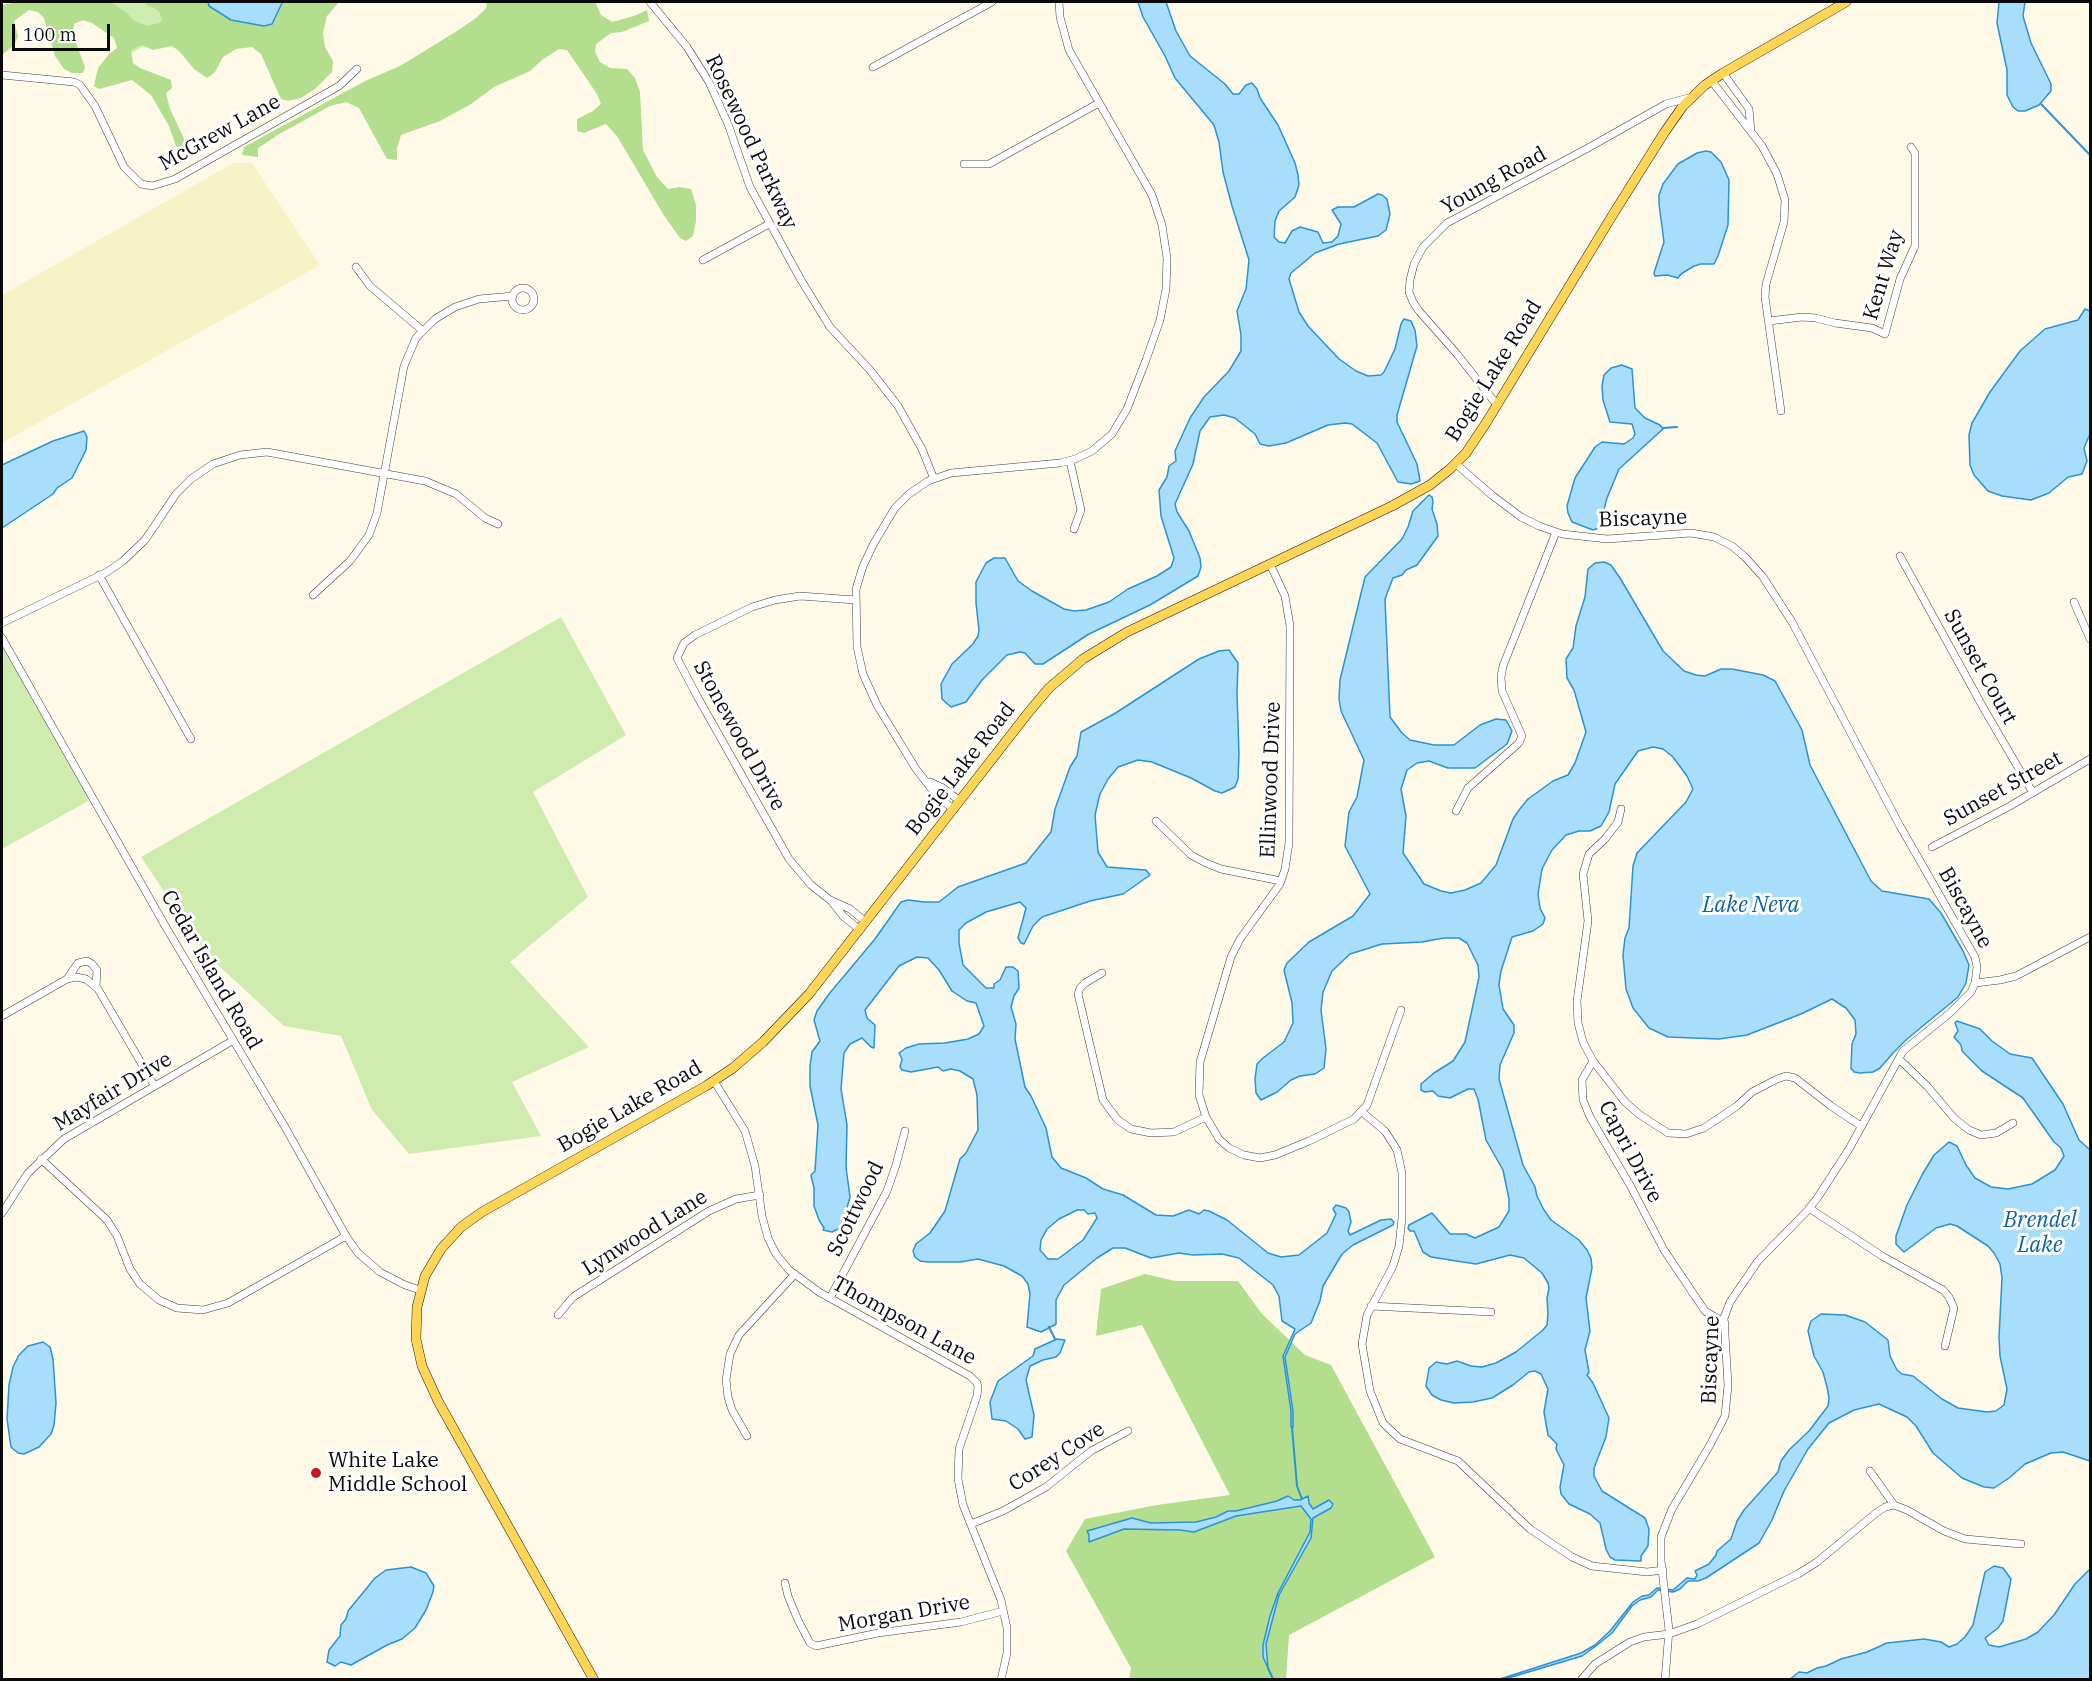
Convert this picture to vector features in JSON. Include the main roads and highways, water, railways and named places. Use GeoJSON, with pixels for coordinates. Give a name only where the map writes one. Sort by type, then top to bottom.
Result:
{"type":"FeatureCollection","features":[{"type":"Feature","properties":{"kind":"main road","name":"Bogie Lake Road"},"geometry":{"type":"LineString","coordinates":[[594,1680],[427,1378],[420,1361],[416,1314],[420,1290],[437,1254],[471,1219],[714,1081],[745,1058],[784,1022],[863,926],[1038,701],[1083,659],[1126,632],[1414,494],[1437,480],[1456,464],[1475,440],[1497,405],[1664,133],[1692,97],[1723,73],[1846,2]]}},
{"type":"Feature","properties":{"kind":"water"},"geometry":{"type":"Polygon","coordinates":[[[208,2],[282,3],[272,24],[264,26],[231,20],[209,6],[208,2]]]}},
{"type":"Feature","properties":{"kind":"water"},"geometry":{"type":"Polygon","coordinates":[[[1138,2],[1166,2],[1176,31],[1190,56],[1225,84],[1233,94],[1239,94],[1246,85],[1252,83],[1257,89],[1260,98],[1278,125],[1298,175],[1299,185],[1295,197],[1279,211],[1275,221],[1274,237],[1279,242],[1285,243],[1292,231],[1300,227],[1318,232],[1323,243],[1332,242],[1338,236],[1341,224],[1332,210],[1338,207],[1354,207],[1378,194],[1387,199],[1390,214],[1386,230],[1378,236],[1339,244],[1315,253],[1291,273],[1289,279],[1299,312],[1308,326],[1339,359],[1368,376],[1381,375],[1384,372],[1395,349],[1401,324],[1404,319],[1411,321],[1417,346],[1397,422],[1417,464],[1420,481],[1411,484],[1398,482],[1377,443],[1352,424],[1328,425],[1286,443],[1269,446],[1260,444],[1255,434],[1235,418],[1224,415],[1210,417],[1200,431],[1193,464],[1175,504],[1200,558],[1201,567],[1198,576],[1150,605],[1089,634],[1043,664],[1035,664],[1025,653],[1007,655],[982,680],[966,702],[951,707],[942,699],[941,684],[952,664],[978,636],[976,582],[986,563],[994,558],[1005,558],[1018,581],[1064,609],[1074,611],[1086,610],[1109,602],[1128,589],[1171,567],[1174,558],[1161,516],[1159,490],[1167,477],[1169,466],[1176,461],[1175,451],[1190,418],[1204,397],[1229,371],[1241,351],[1237,311],[1246,289],[1249,260],[1223,172],[1214,125],[1175,78],[1143,17],[1138,2]]]}},
{"type":"Feature","properties":{"kind":"water"},"geometry":{"type":"Polygon","coordinates":[[[1999,2],[2025,2],[2023,16],[2031,43],[2051,84],[2051,91],[2039,105],[2025,111],[2018,111],[2013,107],[2007,95],[2007,70],[1997,23],[1999,2]]]}},
{"type":"Feature","properties":{"kind":"water"},"geometry":{"type":"Polygon","coordinates":[[[1711,152],[1721,162],[1729,180],[1728,225],[1718,256],[1714,264],[1694,266],[1678,278],[1667,275],[1655,276],[1664,242],[1659,204],[1663,184],[1678,164],[1697,153],[1711,152]]]}},
{"type":"Feature","properties":{"kind":"water"},"geometry":{"type":"Polygon","coordinates":[[[2085,309],[2090,311],[2090,434],[2084,448],[2087,461],[2082,474],[2068,477],[2049,493],[2031,500],[2002,496],[1988,491],[1974,475],[1970,465],[1969,435],[1972,423],[1990,392],[2020,351],[2045,329],[2078,320],[2085,309]]]}},
{"type":"Feature","properties":{"kind":"water"},"geometry":{"type":"Polygon","coordinates":[[[1622,365],[1632,369],[1635,408],[1645,418],[1660,425],[1663,429],[1619,469],[1607,498],[1599,528],[1593,530],[1572,522],[1567,506],[1575,478],[1595,447],[1602,442],[1624,444],[1635,434],[1632,424],[1610,422],[1603,400],[1604,375],[1611,368],[1622,365]]]}},
{"type":"Feature","properties":{"kind":"water"},"geometry":{"type":"Polygon","coordinates":[[[84,431],[87,437],[86,450],[72,478],[57,488],[53,494],[2,528],[2,465],[53,441],[84,431]]]}},
{"type":"Feature","properties":{"kind":"water","name":"Lake Neva"},"geometry":{"type":"Polygon","coordinates":[[[1429,495],[1432,497],[1432,509],[1438,536],[1417,565],[1393,578],[1385,599],[1390,717],[1410,740],[1434,745],[1454,745],[1480,725],[1496,719],[1506,720],[1512,731],[1507,744],[1475,768],[1448,768],[1429,761],[1417,763],[1407,770],[1401,789],[1406,816],[1403,853],[1424,884],[1451,893],[1481,883],[1496,865],[1513,819],[1519,810],[1528,799],[1553,781],[1568,775],[1575,763],[1586,732],[1574,690],[1567,678],[1566,659],[1573,648],[1576,626],[1585,597],[1588,569],[1595,563],[1604,562],[1611,565],[1620,578],[1663,651],[1684,671],[1705,676],[1721,669],[1732,669],[1763,675],[1775,681],[1802,730],[1810,765],[1871,881],[1882,891],[1929,899],[1941,913],[1969,965],[1966,983],[1958,997],[1907,1039],[1880,1068],[1873,1072],[1854,1072],[1851,1068],[1852,1044],[1856,1034],[1855,1020],[1846,1008],[1832,999],[1747,1035],[1719,1039],[1668,1037],[1649,1028],[1633,1008],[1626,989],[1623,955],[1629,928],[1633,866],[1637,853],[1686,802],[1693,789],[1687,776],[1673,757],[1663,749],[1653,747],[1638,751],[1615,784],[1609,812],[1601,826],[1590,831],[1579,831],[1566,835],[1552,850],[1542,869],[1538,894],[1540,908],[1545,918],[1543,924],[1533,931],[1512,937],[1501,971],[1499,985],[1503,1009],[1514,1025],[1514,1033],[1500,1065],[1499,1079],[1523,1165],[1544,1210],[1551,1220],[1579,1240],[1591,1258],[1592,1268],[1586,1298],[1590,1331],[1585,1350],[1589,1372],[1587,1375],[1609,1418],[1606,1437],[1594,1468],[1594,1476],[1602,1491],[1645,1518],[1649,1529],[1648,1546],[1641,1556],[1641,1561],[1615,1560],[1610,1557],[1600,1523],[1590,1514],[1569,1504],[1561,1494],[1564,1465],[1556,1449],[1557,1444],[1548,1435],[1544,1412],[1548,1389],[1541,1374],[1535,1371],[1529,1372],[1492,1398],[1473,1402],[1454,1403],[1441,1400],[1432,1395],[1426,1386],[1429,1368],[1436,1362],[1447,1364],[1457,1361],[1482,1367],[1496,1363],[1516,1352],[1547,1325],[1548,1283],[1542,1273],[1524,1258],[1510,1255],[1476,1264],[1431,1257],[1423,1252],[1414,1231],[1408,1228],[1409,1225],[1432,1213],[1450,1234],[1466,1234],[1475,1238],[1499,1227],[1509,1211],[1503,1170],[1486,1140],[1474,1089],[1468,1089],[1450,1098],[1438,1096],[1433,1091],[1421,1090],[1421,1084],[1453,1061],[1465,1042],[1479,977],[1478,965],[1467,943],[1459,938],[1444,938],[1422,942],[1382,944],[1350,954],[1332,971],[1323,992],[1321,1010],[1326,1049],[1324,1068],[1315,1074],[1291,1080],[1277,1092],[1261,1100],[1256,1093],[1257,1064],[1284,1042],[1293,1023],[1292,1003],[1284,970],[1287,963],[1309,942],[1353,916],[1370,894],[1345,846],[1349,812],[1357,797],[1364,760],[1341,711],[1340,680],[1365,577],[1402,539],[1413,511],[1429,495]]]}},
{"type":"Feature","properties":{"kind":"water"},"geometry":{"type":"Polygon","coordinates":[[[1229,650],[1238,663],[1239,754],[1238,779],[1235,787],[1222,793],[1215,791],[1152,762],[1138,760],[1118,767],[1100,794],[1095,815],[1098,852],[1107,867],[1146,870],[1150,875],[1123,894],[1090,901],[1042,917],[1033,926],[1024,944],[1018,938],[1026,908],[1020,902],[986,912],[966,923],[959,930],[959,943],[963,965],[986,988],[994,988],[994,984],[1000,980],[1006,967],[1013,967],[1018,971],[1019,988],[1011,1007],[1016,1024],[1015,1039],[1025,1087],[1046,1128],[1052,1157],[1061,1168],[1086,1178],[1103,1189],[1123,1195],[1156,1215],[1173,1216],[1189,1210],[1199,1214],[1204,1210],[1209,1211],[1227,1220],[1268,1253],[1281,1257],[1299,1255],[1327,1233],[1336,1214],[1333,1209],[1336,1205],[1346,1208],[1349,1212],[1351,1222],[1348,1231],[1350,1235],[1381,1220],[1391,1219],[1394,1222],[1393,1225],[1353,1245],[1342,1254],[1323,1286],[1311,1323],[1295,1334],[1285,1357],[1293,1411],[1293,1427],[1291,1427],[1283,1356],[1295,1329],[1282,1321],[1279,1296],[1273,1285],[1239,1258],[1222,1254],[1179,1253],[1151,1258],[1125,1248],[1113,1248],[1064,1285],[1056,1300],[1056,1324],[1041,1332],[1027,1327],[1030,1294],[1028,1284],[1022,1276],[1004,1266],[978,1259],[960,1262],[928,1262],[920,1261],[915,1257],[913,1251],[916,1244],[930,1233],[945,1211],[960,1159],[966,1153],[978,1130],[977,1095],[973,1079],[960,1071],[951,1069],[943,1071],[938,1067],[911,1072],[902,1070],[900,1067],[902,1059],[899,1053],[919,1044],[968,1039],[979,1034],[984,1026],[976,1003],[967,1001],[952,991],[939,970],[928,958],[917,957],[899,966],[865,1010],[867,1018],[875,1025],[874,1048],[862,1038],[850,1044],[844,1053],[841,1089],[847,1125],[846,1167],[850,1197],[844,1219],[838,1229],[832,1232],[823,1230],[819,1220],[814,1206],[811,1175],[815,1171],[818,1125],[810,1086],[810,1066],[812,1052],[820,1041],[814,1020],[817,1011],[829,994],[875,939],[901,902],[908,900],[939,902],[958,887],[1026,863],[1051,832],[1055,809],[1070,767],[1077,756],[1081,732],[1114,714],[1199,659],[1219,651],[1229,650]],[[1077,1210],[1059,1219],[1047,1229],[1041,1240],[1040,1250],[1048,1259],[1058,1259],[1083,1240],[1097,1218],[1095,1213],[1088,1214],[1084,1210],[1077,1210]]]}},
{"type":"Feature","properties":{"kind":"water","name":"Brendel Lake"},"geometry":{"type":"Polygon","coordinates":[[[1957,1021],[1980,1029],[2010,1054],[2032,1058],[2063,1104],[2079,1140],[2090,1150],[2090,1461],[2063,1452],[2051,1453],[2025,1464],[1994,1488],[1984,1487],[1962,1478],[1933,1453],[1916,1426],[1907,1417],[1879,1404],[1854,1410],[1829,1423],[1808,1449],[1784,1491],[1759,1543],[1706,1578],[1688,1581],[1673,1592],[1658,1590],[1651,1597],[1640,1600],[1632,1606],[1612,1633],[1582,1656],[1497,1680],[1581,1653],[1595,1645],[1610,1631],[1633,1602],[1642,1596],[1649,1595],[1657,1588],[1673,1590],[1687,1578],[1695,1579],[1697,1575],[1695,1571],[1709,1564],[1717,1551],[1731,1539],[1737,1521],[1744,1510],[1778,1472],[1781,1461],[1789,1450],[1809,1431],[1828,1406],[1829,1398],[1823,1372],[1814,1356],[1808,1331],[1811,1321],[1821,1314],[1845,1315],[1865,1322],[1888,1340],[1890,1356],[1897,1370],[1902,1374],[1913,1376],[1942,1399],[1958,1408],[1987,1412],[1996,1411],[2004,1405],[2007,1389],[2000,1356],[1999,1337],[2002,1278],[2000,1264],[1994,1253],[1988,1246],[1950,1224],[1936,1228],[1904,1252],[1896,1244],[1896,1236],[1907,1205],[1922,1175],[1934,1155],[1949,1142],[1957,1146],[1975,1178],[1991,1187],[2008,1189],[2032,1184],[2055,1170],[2064,1156],[2061,1148],[2054,1142],[2023,1098],[1982,1071],[1962,1051],[1961,1045],[1954,1037],[1958,1031],[1955,1023],[1957,1021]]]}},
{"type":"Feature","properties":{"kind":"water"},"geometry":{"type":"Polygon","coordinates":[[[1057,1339],[1065,1340],[1056,1357],[1030,1366],[1026,1380],[1034,1415],[1032,1437],[1025,1439],[1018,1429],[1006,1421],[992,1419],[990,1402],[998,1381],[1033,1356],[1035,1349],[1057,1339]]]}},
{"type":"Feature","properties":{"kind":"water"},"geometry":{"type":"Polygon","coordinates":[[[43,1342],[50,1347],[53,1359],[56,1403],[54,1425],[51,1434],[39,1447],[24,1454],[18,1453],[11,1447],[7,1419],[9,1385],[13,1367],[19,1355],[28,1346],[43,1342]]]}},
{"type":"Feature","properties":{"kind":"water"},"geometry":{"type":"Polygon","coordinates":[[[1288,1496],[1294,1500],[1300,1500],[1308,1496],[1313,1509],[1329,1500],[1333,1504],[1331,1508],[1313,1518],[1311,1538],[1279,1595],[1266,1644],[1268,1668],[1263,1657],[1263,1645],[1270,1616],[1278,1593],[1310,1532],[1311,1519],[1301,1506],[1236,1516],[1194,1532],[1124,1529],[1089,1542],[1087,1531],[1132,1518],[1151,1523],[1196,1522],[1228,1511],[1277,1501],[1288,1496]]]}},
{"type":"Feature","properties":{"kind":"water"},"geometry":{"type":"Polygon","coordinates":[[[1994,1566],[2003,1568],[2011,1579],[2003,1621],[1985,1638],[1989,1645],[1999,1647],[2026,1639],[2038,1632],[2054,1615],[2075,1584],[2090,1569],[2090,1679],[1790,1679],[1799,1672],[1807,1673],[1887,1643],[1924,1639],[1941,1642],[1949,1647],[1957,1644],[1973,1625],[1985,1572],[1994,1566]]]}},
{"type":"Feature","properties":{"kind":"water"},"geometry":{"type":"Polygon","coordinates":[[[411,1567],[426,1573],[434,1586],[426,1610],[415,1628],[402,1639],[351,1665],[341,1662],[335,1666],[327,1662],[329,1650],[340,1636],[341,1625],[348,1611],[375,1578],[386,1570],[411,1567]]]}},
{"type":"Feature","properties":{"kind":"waterway"},"geometry":{"type":"LineString","coordinates":[[2041,104],[2090,155]]}},
{"type":"Feature","properties":{"kind":"waterway"},"geometry":{"type":"LineString","coordinates":[[1663,428],[1677,427]]}},
{"type":"Feature","properties":{"kind":"waterway"},"geometry":{"type":"LineString","coordinates":[[1049,1327],[1055,1339]]}},
{"type":"Feature","properties":{"kind":"waterway"},"geometry":{"type":"LineString","coordinates":[[1292,1427],[1297,1486],[1302,1499]]}},
{"type":"Feature","properties":{"kind":"waterway"},"geometry":{"type":"LineString","coordinates":[[1268,1668],[1273,1679]]}},
{"type":"Feature","properties":{"kind":"place","name":"White Lake Middle School"},"geometry":{"type":"Point","coordinates":[316,1473]}}]}
